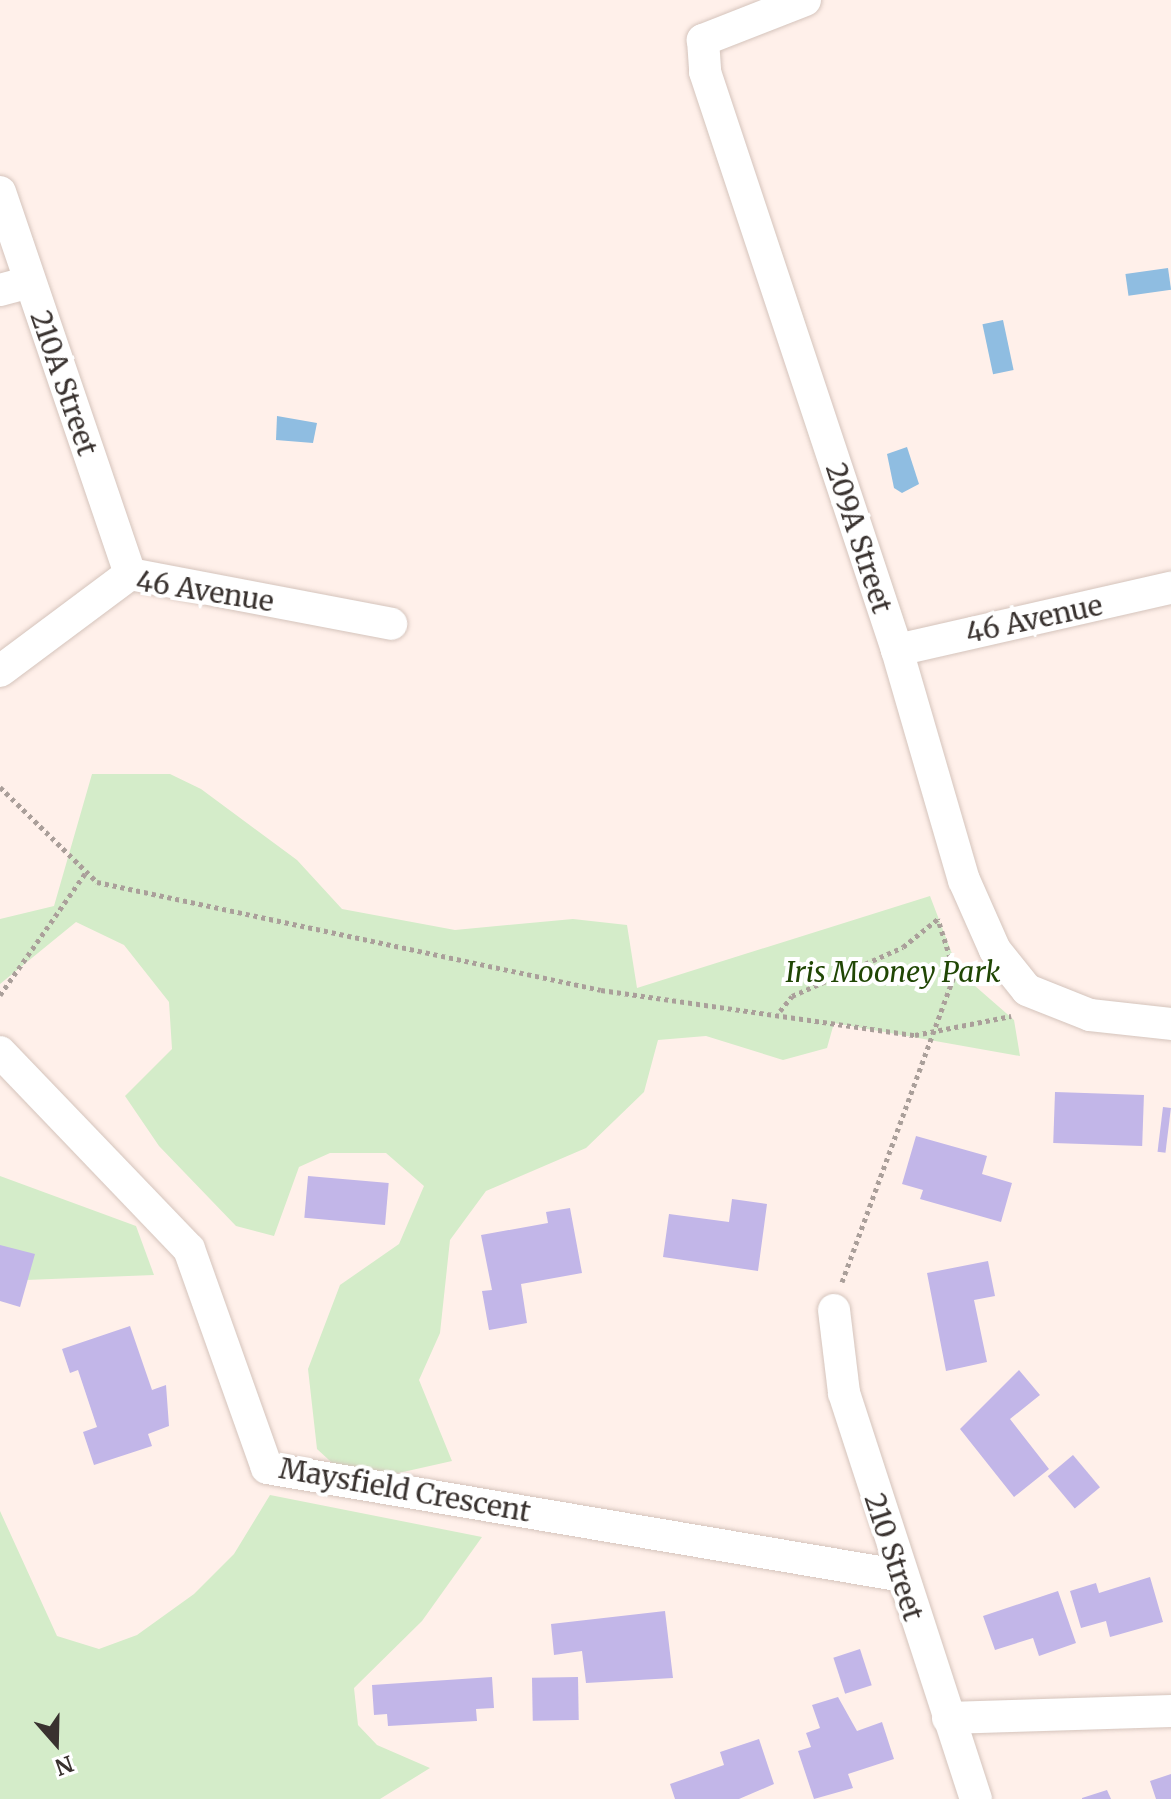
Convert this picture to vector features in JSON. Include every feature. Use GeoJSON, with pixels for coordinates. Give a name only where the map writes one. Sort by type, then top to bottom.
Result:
{"type":"FeatureCollection","features":[{"type":"Feature","properties":{"kind":"street","name":"209A Street"},"geometry":{"type":"LineString","coordinates":[[805,0],[703,40],[705,72],[897,650],[972,903],[1009,971],[1059,1007]]}},
{"type":"Feature","properties":{"kind":"street","name":"210A Street"},"geometry":{"type":"LineString","coordinates":[[0,192],[15,286],[130,574]]}},
{"type":"Feature","properties":{"kind":"street","name":"46 Avenue"},"geometry":{"type":"LineString","coordinates":[[0,671],[130,574],[391,624]]}},
{"type":"Feature","properties":{"kind":"street","name":"46 Avenue"},"geometry":{"type":"LineString","coordinates":[[897,650],[1171,588]]}},
{"type":"Feature","properties":{"kind":"street"},"geometry":{"type":"LineString","coordinates":[[1059,1007],[1171,1024]]}},
{"type":"Feature","properties":{"kind":"street","name":"Maysfield Crescent"},"geometry":{"type":"LineString","coordinates":[[0,1052],[189,1249],[267,1468],[897,1575]]}},
{"type":"Feature","properties":{"kind":"street","name":"210 Street"},"geometry":{"type":"LineString","coordinates":[[834,1310],[844,1393],[897,1575],[976,1799]]}},
{"type":"Feature","properties":{"kind":"street"},"geometry":{"type":"LineString","coordinates":[[948,1718],[1171,1711]]}},
{"type":"Feature","properties":{"kind":"path"},"geometry":{"type":"LineString","coordinates":[[0,787],[97,882],[431,956],[601,990],[780,1011],[915,1035],[1059,1007]]}},
{"type":"Feature","properties":{"kind":"path"},"geometry":{"type":"LineString","coordinates":[[0,995],[86,872]]}},
{"type":"Feature","properties":{"kind":"path"},"geometry":{"type":"LineString","coordinates":[[780,1011],[792,996],[903,947],[938,919],[972,903]]}},
{"type":"Feature","properties":{"kind":"path"},"geometry":{"type":"LineString","coordinates":[[834,1310],[955,971],[938,919]]}},
{"type":"Feature","properties":{"kind":"green space","name":"Iris Mooney Park"},"geometry":{"type":"Polygon","coordinates":[[[92,774],[170,774],[201,789],[297,860],[342,909],[455,930],[573,919],[627,925],[637,988],[930,896],[959,972],[1014,1020],[1020,1056],[834,1023],[827,1048],[783,1060],[706,1036],[658,1040],[644,1092],[586,1148],[486,1191],[450,1240],[440,1333],[419,1380],[452,1461],[354,1483],[317,1449],[308,1369],[340,1285],[399,1244],[424,1186],[386,1153],[330,1153],[299,1167],[274,1236],[236,1226],[159,1146],[125,1096],[172,1049],[169,1002],[124,945],[76,922],[0,984],[0,919],[54,906],[92,774]]]}},
{"type":"Feature","properties":{"kind":"green space"},"geometry":{"type":"Polygon","coordinates":[[[0,1176],[136,1226],[154,1275],[0,1281],[0,1176]]]}},
{"type":"Feature","properties":{"kind":"green space"},"geometry":{"type":"Polygon","coordinates":[[[270,1495],[482,1537],[422,1621],[354,1688],[358,1725],[377,1745],[430,1768],[380,1799],[0,1799],[0,1511],[57,1636],[99,1649],[137,1635],[194,1594],[234,1554],[270,1495]]]}},
{"type":"Feature","properties":{"kind":"water"},"geometry":{"type":"Polygon","coordinates":[[[1168,268],[1171,290],[1128,296],[1125,274],[1168,268]]]}},
{"type":"Feature","properties":{"kind":"water"},"geometry":{"type":"Polygon","coordinates":[[[1003,320],[1014,370],[993,374],[982,324],[1003,320]]]}},
{"type":"Feature","properties":{"kind":"water"},"geometry":{"type":"Polygon","coordinates":[[[277,416],[317,423],[313,443],[276,440],[277,416]]]}},
{"type":"Feature","properties":{"kind":"water"},"geometry":{"type":"Polygon","coordinates":[[[907,447],[919,484],[902,493],[894,488],[887,454],[907,447]]]}},
{"type":"Feature","properties":{"kind":"building"},"geometry":{"type":"Polygon","coordinates":[[[1055,1092],[1144,1095],[1142,1146],[1053,1143],[1055,1092]]]}},
{"type":"Feature","properties":{"kind":"building"},"geometry":{"type":"Polygon","coordinates":[[[1163,1107],[1171,1108],[1165,1153],[1158,1152],[1163,1107]]]}},
{"type":"Feature","properties":{"kind":"building"},"geometry":{"type":"Polygon","coordinates":[[[916,1136],[987,1156],[982,1174],[1012,1183],[1001,1222],[920,1199],[923,1190],[902,1184],[916,1136]]]}},
{"type":"Feature","properties":{"kind":"building"},"geometry":{"type":"Polygon","coordinates":[[[308,1176],[389,1183],[385,1225],[304,1218],[308,1176]]]}},
{"type":"Feature","properties":{"kind":"building"},"geometry":{"type":"Polygon","coordinates":[[[732,1199],[767,1204],[758,1271],[663,1257],[669,1214],[729,1222],[732,1199]]]}},
{"type":"Feature","properties":{"kind":"building"},"geometry":{"type":"Polygon","coordinates":[[[570,1208],[582,1273],[521,1284],[527,1323],[489,1330],[482,1291],[492,1290],[481,1235],[548,1223],[546,1212],[570,1208]]]}},
{"type":"Feature","properties":{"kind":"building"},"geometry":{"type":"Polygon","coordinates":[[[0,1245],[35,1254],[20,1307],[0,1301],[0,1245]]]}},
{"type":"Feature","properties":{"kind":"building"},"geometry":{"type":"Polygon","coordinates":[[[988,1261],[995,1296],[974,1300],[987,1362],[946,1371],[927,1273],[988,1261]]]}},
{"type":"Feature","properties":{"kind":"building"},"geometry":{"type":"Polygon","coordinates":[[[130,1326],[152,1390],[166,1385],[169,1426],[148,1434],[152,1446],[94,1465],[83,1432],[97,1427],[78,1370],[70,1373],[62,1349],[130,1326]]]}},
{"type":"Feature","properties":{"kind":"building"},"geometry":{"type":"Polygon","coordinates":[[[1019,1370],[1040,1395],[1010,1419],[1049,1469],[1014,1497],[960,1429],[1019,1370]]]}},
{"type":"Feature","properties":{"kind":"building"},"geometry":{"type":"Polygon","coordinates":[[[1073,1455],[1100,1487],[1075,1508],[1048,1476],[1073,1455]]]}},
{"type":"Feature","properties":{"kind":"building"},"geometry":{"type":"Polygon","coordinates":[[[1150,1577],[1163,1622],[1110,1637],[1106,1621],[1081,1628],[1070,1591],[1096,1583],[1099,1593],[1150,1577]]]}},
{"type":"Feature","properties":{"kind":"building"},"geometry":{"type":"Polygon","coordinates":[[[1058,1591],[1076,1643],[1039,1656],[1033,1638],[995,1650],[983,1616],[1058,1591]]]}},
{"type":"Feature","properties":{"kind":"building"},"geometry":{"type":"Polygon","coordinates":[[[665,1611],[673,1678],[586,1683],[582,1651],[554,1655],[551,1624],[665,1611]]]}},
{"type":"Feature","properties":{"kind":"building"},"geometry":{"type":"Polygon","coordinates":[[[860,1649],[872,1685],[845,1694],[833,1658],[860,1649]]]}},
{"type":"Feature","properties":{"kind":"building"},"geometry":{"type":"Polygon","coordinates":[[[492,1677],[494,1708],[476,1709],[477,1721],[388,1726],[387,1714],[374,1715],[372,1685],[492,1677]]]}},
{"type":"Feature","properties":{"kind":"building"},"geometry":{"type":"Polygon","coordinates":[[[578,1677],[579,1720],[533,1721],[532,1678],[578,1677]]]}},
{"type":"Feature","properties":{"kind":"building"},"geometry":{"type":"Polygon","coordinates":[[[838,1697],[857,1731],[882,1722],[894,1759],[848,1774],[853,1788],[814,1799],[798,1751],[811,1747],[806,1733],[820,1728],[812,1705],[838,1697]]]}},
{"type":"Feature","properties":{"kind":"building"},"geometry":{"type":"Polygon","coordinates":[[[759,1739],[774,1784],[739,1799],[675,1799],[670,1784],[724,1765],[720,1752],[759,1739]]]}},
{"type":"Feature","properties":{"kind":"building"},"geometry":{"type":"Polygon","coordinates":[[[1171,1774],[1171,1799],[1156,1799],[1150,1781],[1171,1774]]]}},
{"type":"Feature","properties":{"kind":"building"},"geometry":{"type":"Polygon","coordinates":[[[1107,1790],[1111,1799],[1082,1799],[1082,1798],[1107,1790]]]}}]}
